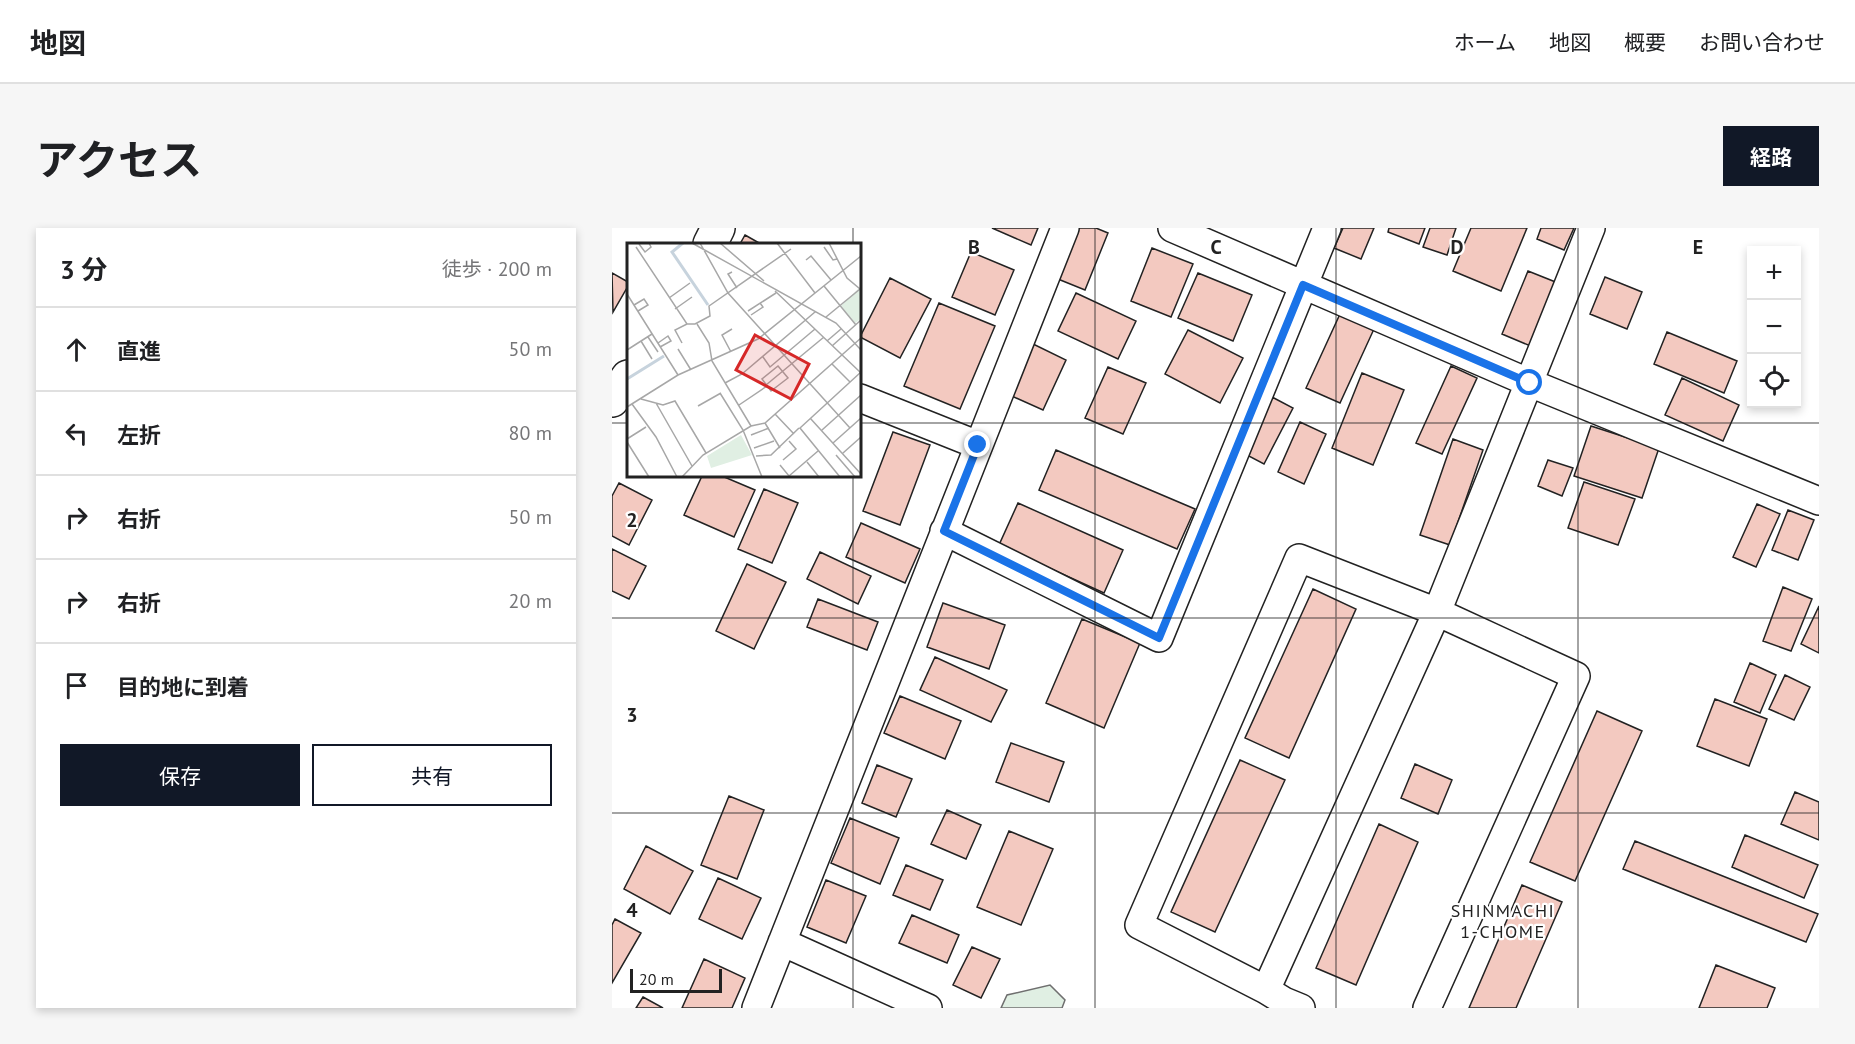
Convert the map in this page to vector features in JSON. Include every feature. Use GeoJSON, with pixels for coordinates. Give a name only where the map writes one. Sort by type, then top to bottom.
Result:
{"type":"FeatureCollection","features":[{"type":"Feature","properties":{"kind":"street"},"geometry":{"type":"LineString","coordinates":[[710,243],[718,228]]}},
{"type":"Feature","properties":{"kind":"street"},"geometry":{"type":"LineString","coordinates":[[756,1008],[1065,228]]}},
{"type":"Feature","properties":{"kind":"street"},"geometry":{"type":"LineString","coordinates":[[1172,228],[1530,383],[1819,501]]}},
{"type":"Feature","properties":{"kind":"street"},"geometry":{"type":"LineString","coordinates":[[944,531],[1159,638],[1327,228]]}},
{"type":"Feature","properties":{"kind":"street"},"geometry":{"type":"LineString","coordinates":[[1427,1008],[1576,676],[1437,612],[1299,558],[1139,925],[1283,1002],[1437,612],[1591,228]]}},
{"type":"Feature","properties":{"kind":"street"},"geometry":{"type":"LineString","coordinates":[[612,400],[627,378]]}},
{"type":"Feature","properties":{"kind":"street"},"geometry":{"type":"LineString","coordinates":[[861,398],[978,445]]}},
{"type":"Feature","properties":{"kind":"street"},"geometry":{"type":"LineString","coordinates":[[782,942],[928,1008]]}},
{"type":"Feature","properties":{"kind":"green space"},"geometry":{"type":"Polygon","coordinates":[[[1050,985],[1065,1000],[1062,1008],[1001,1008],[1007,995],[1050,985]]]}},
{"type":"Feature","properties":{"kind":"building"},"geometry":{"type":"Polygon","coordinates":[[[992,228],[1038,228],[1031,245],[992,228]]]}},
{"type":"Feature","properties":{"kind":"building"},"geometry":{"type":"Polygon","coordinates":[[[1074,228],[1096,228],[1108,233],[1085,290],[1053,277],[1074,228]]]}},
{"type":"Feature","properties":{"kind":"building"},"geometry":{"type":"Polygon","coordinates":[[[1343,228],[1374,228],[1361,259],[1334,248],[1343,228]]]}},
{"type":"Feature","properties":{"kind":"building"},"geometry":{"type":"Polygon","coordinates":[[[1389,228],[1425,228],[1419,244],[1388,232],[1389,228]]]}},
{"type":"Feature","properties":{"kind":"building"},"geometry":{"type":"Polygon","coordinates":[[[1430,228],[1456,228],[1447,255],[1423,247],[1430,228]]]}},
{"type":"Feature","properties":{"kind":"building"},"geometry":{"type":"Polygon","coordinates":[[[1471,228],[1527,228],[1501,291],[1453,271],[1471,228]]]}},
{"type":"Feature","properties":{"kind":"building"},"geometry":{"type":"Polygon","coordinates":[[[1541,228],[1574,228],[1564,250],[1537,239],[1541,228]]]}},
{"type":"Feature","properties":{"kind":"building"},"geometry":{"type":"Polygon","coordinates":[[[745,235],[759,243],[741,243],[745,235]]]}},
{"type":"Feature","properties":{"kind":"building"},"geometry":{"type":"Polygon","coordinates":[[[1152,248],[1193,264],[1171,317],[1131,301],[1152,248]]]}},
{"type":"Feature","properties":{"kind":"building"},"geometry":{"type":"Polygon","coordinates":[[[971,252],[1014,270],[995,315],[952,297],[971,252]]]}},
{"type":"Feature","properties":{"kind":"building"},"geometry":{"type":"Polygon","coordinates":[[[1528,271],[1558,283],[1533,347],[1502,334],[1528,271]]]}},
{"type":"Feature","properties":{"kind":"building"},"geometry":{"type":"Polygon","coordinates":[[[612,273],[627,281],[627,288],[613,312],[612,273]]]}},
{"type":"Feature","properties":{"kind":"building"},"geometry":{"type":"Polygon","coordinates":[[[1198,273],[1252,295],[1233,341],[1178,318],[1198,273]]]}},
{"type":"Feature","properties":{"kind":"building"},"geometry":{"type":"Polygon","coordinates":[[[1605,277],[1642,292],[1627,329],[1590,314],[1605,277]]]}},
{"type":"Feature","properties":{"kind":"building"},"geometry":{"type":"Polygon","coordinates":[[[890,278],[931,299],[900,358],[861,338],[890,278]]]}},
{"type":"Feature","properties":{"kind":"building"},"geometry":{"type":"Polygon","coordinates":[[[1076,293],[1136,321],[1118,359],[1058,331],[1076,293]]]}},
{"type":"Feature","properties":{"kind":"building"},"geometry":{"type":"Polygon","coordinates":[[[939,303],[995,326],[960,409],[904,386],[939,303]]]}},
{"type":"Feature","properties":{"kind":"building"},"geometry":{"type":"Polygon","coordinates":[[[1340,314],[1374,329],[1340,403],[1306,388],[1340,314]]]}},
{"type":"Feature","properties":{"kind":"building"},"geometry":{"type":"Polygon","coordinates":[[[1188,330],[1243,358],[1220,403],[1165,374],[1188,330]]]}},
{"type":"Feature","properties":{"kind":"building"},"geometry":{"type":"Polygon","coordinates":[[[1667,332],[1737,361],[1724,393],[1654,364],[1667,332]]]}},
{"type":"Feature","properties":{"kind":"building"},"geometry":{"type":"Polygon","coordinates":[[[1029,342],[1066,360],[1043,410],[1005,393],[1029,342]]]}},
{"type":"Feature","properties":{"kind":"building"},"geometry":{"type":"Polygon","coordinates":[[[1451,366],[1477,378],[1442,454],[1416,443],[1451,366]]]}},
{"type":"Feature","properties":{"kind":"building"},"geometry":{"type":"Polygon","coordinates":[[[1108,367],[1146,383],[1123,434],[1085,418],[1108,367]]]}},
{"type":"Feature","properties":{"kind":"building"},"geometry":{"type":"Polygon","coordinates":[[[1362,373],[1404,390],[1373,465],[1332,448],[1362,373]]]}},
{"type":"Feature","properties":{"kind":"building"},"geometry":{"type":"Polygon","coordinates":[[[1682,378],[1739,405],[1723,441],[1665,415],[1682,378]]]}},
{"type":"Feature","properties":{"kind":"building"},"geometry":{"type":"Polygon","coordinates":[[[1272,397],[1293,408],[1264,464],[1243,453],[1272,397]]]}},
{"type":"Feature","properties":{"kind":"building"},"geometry":{"type":"Polygon","coordinates":[[[1300,422],[1326,434],[1304,484],[1278,472],[1300,422]]]}},
{"type":"Feature","properties":{"kind":"building"},"geometry":{"type":"Polygon","coordinates":[[[1591,426],[1659,448],[1642,498],[1574,476],[1591,426]]]}},
{"type":"Feature","properties":{"kind":"building"},"geometry":{"type":"Polygon","coordinates":[[[893,432],[930,445],[900,525],[863,511],[893,432]]]}},
{"type":"Feature","properties":{"kind":"building"},"geometry":{"type":"Polygon","coordinates":[[[1453,439],[1483,450],[1450,545],[1420,535],[1453,439]]]}},
{"type":"Feature","properties":{"kind":"building"},"geometry":{"type":"Polygon","coordinates":[[[1056,450],[1195,509],[1177,549],[1039,490],[1056,450]]]}},
{"type":"Feature","properties":{"kind":"building"},"geometry":{"type":"Polygon","coordinates":[[[1548,460],[1573,468],[1562,496],[1538,486],[1548,460]]]}},
{"type":"Feature","properties":{"kind":"building"},"geometry":{"type":"Polygon","coordinates":[[[702,477],[724,477],[755,490],[734,537],[684,515],[702,477]]]}},
{"type":"Feature","properties":{"kind":"building"},"geometry":{"type":"Polygon","coordinates":[[[1584,482],[1635,499],[1618,545],[1568,528],[1584,482]]]}},
{"type":"Feature","properties":{"kind":"building"},"geometry":{"type":"Polygon","coordinates":[[[619,483],[652,500],[629,545],[612,536],[612,496],[619,483]]]}},
{"type":"Feature","properties":{"kind":"building"},"geometry":{"type":"Polygon","coordinates":[[[764,489],[798,503],[772,563],[738,549],[764,489]]]}},
{"type":"Feature","properties":{"kind":"building"},"geometry":{"type":"Polygon","coordinates":[[[1018,503],[1123,550],[1104,593],[999,545],[1018,503]]]}},
{"type":"Feature","properties":{"kind":"building"},"geometry":{"type":"Polygon","coordinates":[[[1757,504],[1780,514],[1756,567],[1733,557],[1757,504]]]}},
{"type":"Feature","properties":{"kind":"building"},"geometry":{"type":"Polygon","coordinates":[[[1788,510],[1814,520],[1798,560],[1772,550],[1788,510]]]}},
{"type":"Feature","properties":{"kind":"building"},"geometry":{"type":"Polygon","coordinates":[[[861,523],[920,549],[905,583],[846,557],[861,523]]]}},
{"type":"Feature","properties":{"kind":"building"},"geometry":{"type":"Polygon","coordinates":[[[612,549],[646,566],[629,599],[612,591],[612,549]]]}},
{"type":"Feature","properties":{"kind":"building"},"geometry":{"type":"Polygon","coordinates":[[[820,552],[871,576],[858,604],[807,579],[820,552]]]}},
{"type":"Feature","properties":{"kind":"building"},"geometry":{"type":"Polygon","coordinates":[[[747,564],[786,582],[754,649],[716,631],[747,564]]]}},
{"type":"Feature","properties":{"kind":"building"},"geometry":{"type":"Polygon","coordinates":[[[1783,587],[1812,599],[1791,651],[1763,641],[1783,587]]]}},
{"type":"Feature","properties":{"kind":"building"},"geometry":{"type":"Polygon","coordinates":[[[1313,589],[1356,609],[1289,758],[1245,738],[1313,589]]]}},
{"type":"Feature","properties":{"kind":"building"},"geometry":{"type":"Polygon","coordinates":[[[818,599],[878,622],[867,650],[807,627],[818,599]]]}},
{"type":"Feature","properties":{"kind":"building"},"geometry":{"type":"Polygon","coordinates":[[[943,603],[1005,625],[989,669],[927,647],[943,603]]]}},
{"type":"Feature","properties":{"kind":"building"},"geometry":{"type":"Polygon","coordinates":[[[1819,606],[1819,653],[1801,644],[1819,606]]]}},
{"type":"Feature","properties":{"kind":"building"},"geometry":{"type":"Polygon","coordinates":[[[1082,619],[1140,643],[1104,728],[1046,703],[1082,619]]]}},
{"type":"Feature","properties":{"kind":"building"},"geometry":{"type":"Polygon","coordinates":[[[935,657],[1007,690],[991,722],[920,690],[935,657]]]}},
{"type":"Feature","properties":{"kind":"building"},"geometry":{"type":"Polygon","coordinates":[[[1750,663],[1776,675],[1760,713],[1734,702],[1750,663]]]}},
{"type":"Feature","properties":{"kind":"building"},"geometry":{"type":"Polygon","coordinates":[[[1785,675],[1810,687],[1794,720],[1769,709],[1785,675]]]}},
{"type":"Feature","properties":{"kind":"building"},"geometry":{"type":"Polygon","coordinates":[[[900,696],[961,721],[945,759],[884,733],[900,696]]]}},
{"type":"Feature","properties":{"kind":"building"},"geometry":{"type":"Polygon","coordinates":[[[1715,699],[1767,719],[1749,766],[1697,746],[1715,699]]]}},
{"type":"Feature","properties":{"kind":"building"},"geometry":{"type":"Polygon","coordinates":[[[1597,711],[1642,731],[1575,881],[1530,862],[1597,711]]]}},
{"type":"Feature","properties":{"kind":"building"},"geometry":{"type":"Polygon","coordinates":[[[1011,743],[1064,762],[1049,802],[996,782],[1011,743]]]}},
{"type":"Feature","properties":{"kind":"building"},"geometry":{"type":"Polygon","coordinates":[[[1240,760],[1285,780],[1215,932],[1171,912],[1240,760]]]}},
{"type":"Feature","properties":{"kind":"building"},"geometry":{"type":"Polygon","coordinates":[[[1415,764],[1452,780],[1438,814],[1401,798],[1415,764]]]}},
{"type":"Feature","properties":{"kind":"building"},"geometry":{"type":"Polygon","coordinates":[[[877,765],[912,779],[896,817],[862,803],[877,765]]]}},
{"type":"Feature","properties":{"kind":"building"},"geometry":{"type":"Polygon","coordinates":[[[1795,792],[1819,802],[1819,840],[1781,824],[1795,792]]]}},
{"type":"Feature","properties":{"kind":"building"},"geometry":{"type":"Polygon","coordinates":[[[729,796],[764,810],[737,879],[701,865],[729,796]]]}},
{"type":"Feature","properties":{"kind":"building"},"geometry":{"type":"Polygon","coordinates":[[[947,810],[981,825],[966,859],[931,844],[947,810]]]}},
{"type":"Feature","properties":{"kind":"building"},"geometry":{"type":"Polygon","coordinates":[[[850,818],[899,838],[880,884],[831,863],[850,818]]]}},
{"type":"Feature","properties":{"kind":"building"},"geometry":{"type":"Polygon","coordinates":[[[1379,824],[1418,842],[1356,985],[1316,968],[1379,824]]]}},
{"type":"Feature","properties":{"kind":"building"},"geometry":{"type":"Polygon","coordinates":[[[1009,831],[1053,849],[1021,925],[977,907],[1009,831]]]}},
{"type":"Feature","properties":{"kind":"building"},"geometry":{"type":"Polygon","coordinates":[[[1745,835],[1818,865],[1804,898],[1732,867],[1745,835]]]}},
{"type":"Feature","properties":{"kind":"building"},"geometry":{"type":"Polygon","coordinates":[[[1635,841],[1818,914],[1806,942],[1623,869],[1635,841]]]}},
{"type":"Feature","properties":{"kind":"building"},"geometry":{"type":"Polygon","coordinates":[[[646,846],[693,871],[670,914],[624,889],[646,846]]]}},
{"type":"Feature","properties":{"kind":"building"},"geometry":{"type":"Polygon","coordinates":[[[906,865],[943,880],[930,910],[893,895],[906,865]]]}},
{"type":"Feature","properties":{"kind":"building"},"geometry":{"type":"Polygon","coordinates":[[[718,878],[761,898],[742,939],[699,919],[718,878]]]}},
{"type":"Feature","properties":{"kind":"building"},"geometry":{"type":"Polygon","coordinates":[[[826,880],[866,896],[846,943],[807,927],[826,880]]]}},
{"type":"Feature","properties":{"kind":"building"},"geometry":{"type":"Polygon","coordinates":[[[1522,885],[1562,902],[1516,1008],[1469,1008],[1522,885]]]}},
{"type":"Feature","properties":{"kind":"building"},"geometry":{"type":"Polygon","coordinates":[[[912,915],[959,935],[947,963],[899,943],[912,915]]]}},
{"type":"Feature","properties":{"kind":"building"},"geometry":{"type":"Polygon","coordinates":[[[615,919],[641,933],[612,983],[612,925],[615,919]]]}},
{"type":"Feature","properties":{"kind":"building"},"geometry":{"type":"Polygon","coordinates":[[[972,947],[1000,959],[981,998],[953,985],[972,947]]]}},
{"type":"Feature","properties":{"kind":"building"},"geometry":{"type":"Polygon","coordinates":[[[704,959],[745,978],[732,1008],[682,1008],[704,959]]]}},
{"type":"Feature","properties":{"kind":"building"},"geometry":{"type":"Polygon","coordinates":[[[1716,965],[1775,988],[1767,1008],[1699,1008],[1716,965]]]}},
{"type":"Feature","properties":{"kind":"building"},"geometry":{"type":"Polygon","coordinates":[[[643,997],[663,1008],[636,1008],[643,997]]]}},
{"type":"Feature","properties":{"kind":"district","name":"SHINMACHI 1-CHOME"},"geometry":{"type":"Point","coordinates":[1503,921]}},
{"type":"Feature","properties":{"kind":"route"},"geometry":{"type":"LineString","coordinates":[[978,445],[944,531],[1159,638],[1303,285],[1530,383]]}}]}
